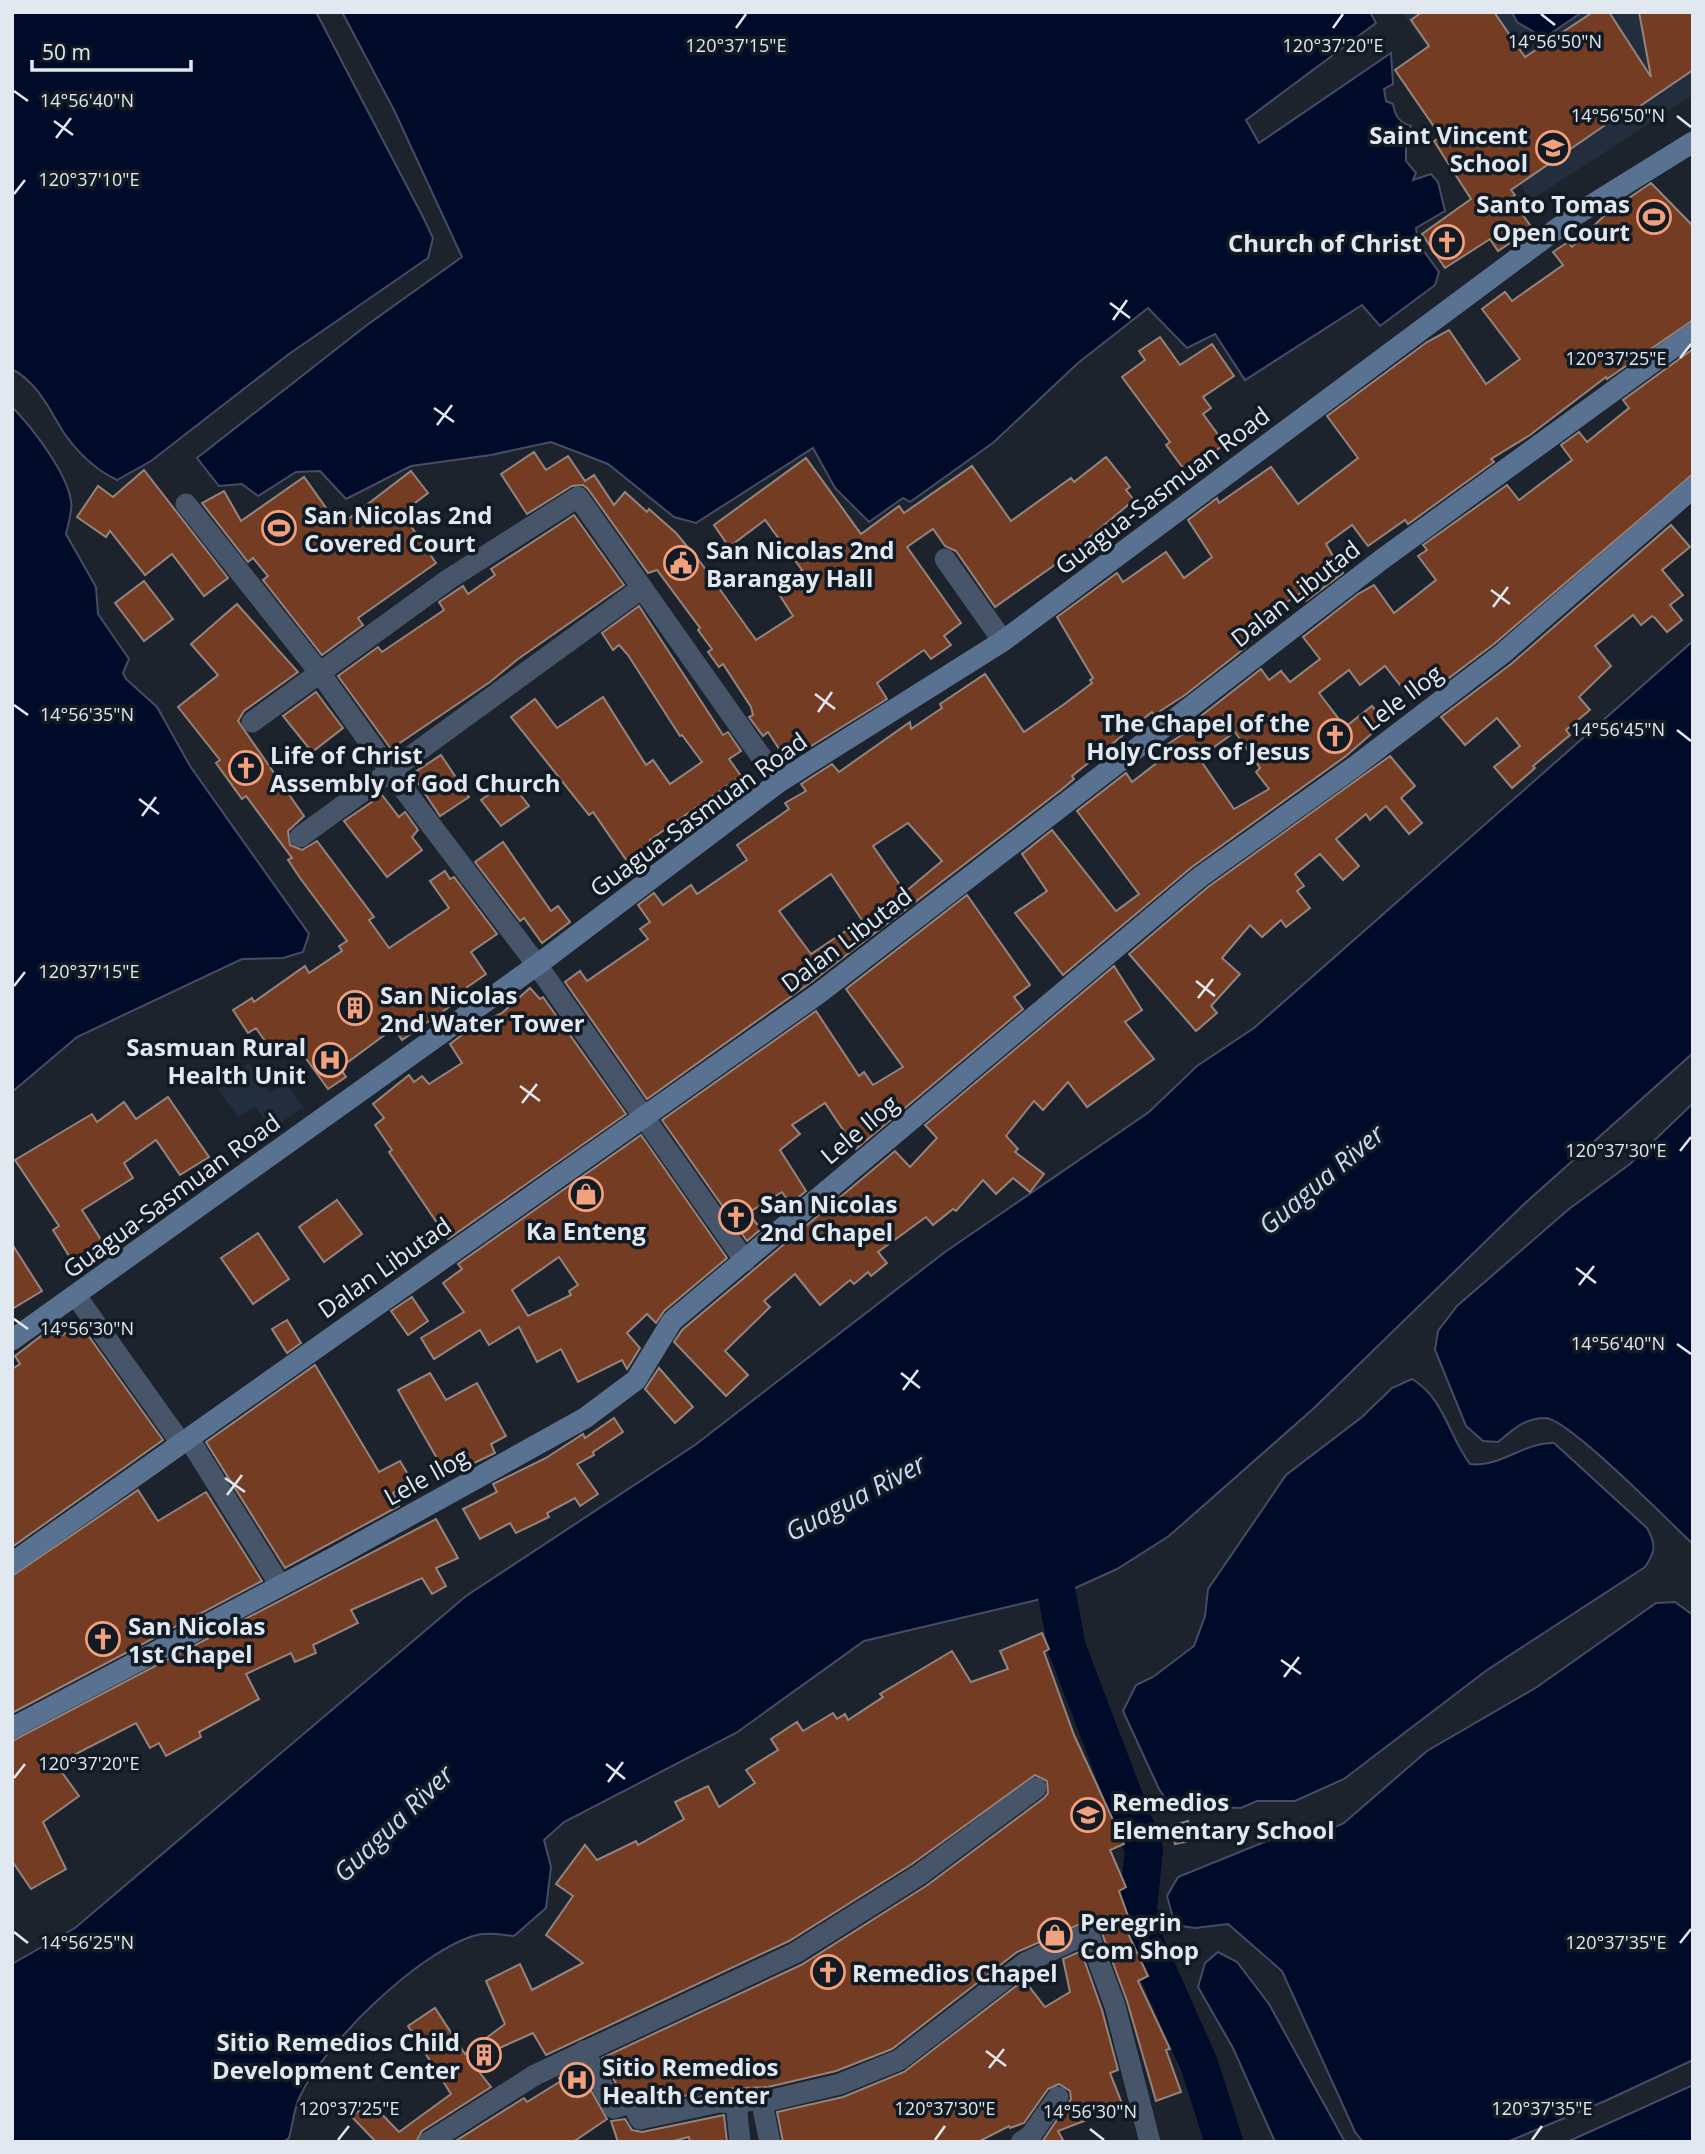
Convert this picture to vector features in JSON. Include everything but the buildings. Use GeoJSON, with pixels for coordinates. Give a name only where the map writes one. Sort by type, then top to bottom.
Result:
{"type":"FeatureCollection","features":[{"type":"Feature","properties":{"kind":"street","name":"Guagua-Sasmuan Road"},"geometry":{"type":"LineString","coordinates":[[12,1340],[537,965],[779,782],[1003,641],[1577,214],[1693,142]]}},
{"type":"Feature","properties":{"kind":"street","name":"Dalan Libutad"},"geometry":{"type":"LineString","coordinates":[[12,1563],[818,994],[1381,560],[1693,333]]}},
{"type":"Feature","properties":{"kind":"street","name":"Lele Ilog"},"geometry":{"type":"LineString","coordinates":[[12,1728],[585,1418],[636,1380],[672,1321],[1190,885],[1354,767],[1502,654],[1693,488]]}},
{"type":"Feature","properties":{"kind":"street"},"geometry":{"type":"LineString","coordinates":[[252,722],[449,579],[578,497],[779,782]]}},
{"type":"Feature","properties":{"kind":"street"},"geometry":{"type":"LineString","coordinates":[[186,504],[320,673],[390,771],[537,965],[745,1261]]}},
{"type":"Feature","properties":{"kind":"street"},"geometry":{"type":"LineString","coordinates":[[945,559],[1003,641]]}},
{"type":"Feature","properties":{"kind":"street"},"geometry":{"type":"LineString","coordinates":[[300,837],[642,588]]}},
{"type":"Feature","properties":{"kind":"street"},"geometry":{"type":"LineString","coordinates":[[76,1296],[185,1441],[280,1585]]}},
{"type":"Feature","properties":{"kind":"street"},"geometry":{"type":"LineString","coordinates":[[429,2142],[535,2074],[795,1953],[919,1875],[1036,1788]]}},
{"type":"Feature","properties":{"kind":"street"},"geometry":{"type":"LineString","coordinates":[[584,2051],[614,2108],[632,2103],[640,2119],[719,2102],[736,2103],[761,2099],[768,2101],[811,2092],[899,2060],[1025,1963],[1088,1933],[1115,2006],[1150,2142]]}},
{"type":"Feature","properties":{"kind":"street"},"geometry":{"type":"LineString","coordinates":[[1021,2142],[1031,2135],[1058,2097]]}},
{"type":"Feature","properties":{"kind":"street"},"geometry":{"type":"LineString","coordinates":[[761,2099],[770,2142]]}},
{"type":"Feature","properties":{"kind":"street"},"geometry":{"type":"LineString","coordinates":[[736,2103],[740,2142]]}},
{"type":"Feature","properties":{"kind":"shaded area","name":"Saint Vincent School"},"geometry":{"type":"Polygon","coordinates":[[[1693,12],[1693,95],[1531,200],[1403,13],[1693,12]]]}},
{"type":"Feature","properties":{"kind":"shaded area"},"geometry":{"type":"Polygon","coordinates":[[[249,1063],[270,1093],[286,1083],[303,1107],[271,1130],[255,1106],[238,1117],[216,1086],[249,1063]]]}},
{"type":"Feature","properties":{"kind":"water"},"geometry":{"type":"Polygon","coordinates":[[[12,12],[316,12],[433,238],[428,258],[289,354],[151,461],[117,480],[109,476],[75,447],[36,389],[12,369],[12,12]]]}},
{"type":"Feature","properties":{"kind":"water"},"geometry":{"type":"Polygon","coordinates":[[[342,12],[1370,12],[1376,23],[1246,120],[1259,143],[1391,53],[1393,84],[1384,89],[1386,101],[1393,104],[1398,118],[1411,126],[1406,134],[1406,161],[1416,173],[1413,180],[1431,174],[1438,182],[1445,211],[1416,228],[1418,243],[1439,272],[1435,285],[1380,326],[1362,305],[1245,380],[1215,334],[1187,348],[1148,308],[1078,363],[994,442],[910,502],[903,498],[869,522],[835,488],[813,448],[696,523],[674,517],[608,464],[551,442],[491,455],[411,466],[346,499],[320,471],[296,472],[258,496],[242,484],[219,486],[197,458],[367,325],[462,257],[394,110],[342,12]]]}},
{"type":"Feature","properties":{"kind":"water"},"geometry":{"type":"Polygon","coordinates":[[[1512,12],[1582,12],[1544,38],[1517,22],[1512,12]]]}},
{"type":"Feature","properties":{"kind":"water"},"geometry":{"type":"Polygon","coordinates":[[[12,407],[29,426],[63,477],[71,501],[66,534],[96,587],[98,614],[129,659],[123,673],[126,679],[157,707],[190,766],[309,934],[303,952],[283,958],[242,959],[77,1037],[12,1092],[12,407]]]}},
{"type":"Feature","properties":{"kind":"water","name":"Guagua River"},"geometry":{"type":"Polygon","coordinates":[[[1693,641],[1693,1053],[1522,1206],[1313,1409],[1169,1536],[1117,1569],[1062,1594],[864,1641],[736,1733],[564,1822],[544,1840],[551,1867],[546,1908],[514,1936],[481,1934],[454,1944],[429,1959],[376,2001],[312,2074],[298,2101],[289,2138],[283,2142],[12,2142],[12,1964],[75,1928],[466,1596],[695,1445],[945,1252],[1149,1112],[1197,1066],[1254,1028],[1693,641]]]}},
{"type":"Feature","properties":{"kind":"water"},"geometry":{"type":"Polygon","coordinates":[[[1693,1103],[1693,1544],[1595,1452],[1557,1422],[1545,1418],[1531,1420],[1498,1442],[1483,1441],[1466,1426],[1435,1350],[1438,1331],[1457,1306],[1569,1209],[1630,1164],[1693,1103]]]}},
{"type":"Feature","properties":{"kind":"water"},"geometry":{"type":"Polygon","coordinates":[[[1412,1379],[1423,1387],[1439,1407],[1470,1464],[1492,1462],[1532,1446],[1554,1443],[1647,1528],[1654,1548],[1649,1561],[1645,1567],[1487,1670],[1344,1779],[1295,1801],[1257,1801],[1241,1808],[1211,1807],[1189,1813],[1172,1808],[1159,1789],[1123,1711],[1136,1685],[1153,1677],[1194,1646],[1205,1616],[1208,1589],[1286,1475],[1362,1417],[1392,1388],[1412,1379]]]}},
{"type":"Feature","properties":{"kind":"water"},"geometry":{"type":"Polygon","coordinates":[[[1675,1602],[1693,1615],[1693,2060],[1507,2142],[1363,2142],[1355,2132],[1282,1971],[1228,1924],[1195,1928],[1175,1925],[1167,1896],[1178,1877],[1279,1836],[1299,1832],[1319,1835],[1344,1823],[1427,1751],[1537,1687],[1656,1603],[1675,1602]]]}},
{"type":"Feature","properties":{"kind":"water"},"geometry":{"type":"Polygon","coordinates":[[[1218,1952],[1237,1962],[1269,2004],[1345,2142],[1275,2142],[1233,2048],[1198,1987],[1205,1963],[1218,1952]]]}},
{"type":"Feature","properties":{"kind":"water"},"geometry":{"type":"Polygon","coordinates":[[[1693,2085],[1693,2142],[1567,2142],[1693,2085]]]}},
{"type":"Feature","properties":{"kind":"waterway"},"geometry":{"type":"LineString","coordinates":[[1047,1542],[1067,1648],[1144,1850],[1138,1908],[1145,1943],[1199,2064],[1224,2142]]}},
{"type":"Feature","properties":{"kind":"place","name":"Saint Vincent School"},"geometry":{"type":"Point","coordinates":[1553,148]}},
{"type":"Feature","properties":{"kind":"place","name":"Santo Tomas Open Court"},"geometry":{"type":"Point","coordinates":[1654,217]}},
{"type":"Feature","properties":{"kind":"place","name":"Church of Christ"},"geometry":{"type":"Point","coordinates":[1447,242]}},
{"type":"Feature","properties":{"kind":"place","name":"San Nicolas 2nd Covered Court"},"geometry":{"type":"Point","coordinates":[279,528]}},
{"type":"Feature","properties":{"kind":"place","name":"San Nicolas 2nd Barangay Hall"},"geometry":{"type":"Point","coordinates":[681,563]}},
{"type":"Feature","properties":{"kind":"place","name":"The Chapel of the Holy Cross of Jesus"},"geometry":{"type":"Point","coordinates":[1335,736]}},
{"type":"Feature","properties":{"kind":"place","name":"Life of Christ Assembly of God Church"},"geometry":{"type":"Point","coordinates":[246,768]}},
{"type":"Feature","properties":{"kind":"place","name":"San Nicolas 2nd Water Tower"},"geometry":{"type":"Point","coordinates":[355,1008]}},
{"type":"Feature","properties":{"kind":"place","name":"Sasmuan Rural Health Unit"},"geometry":{"type":"Point","coordinates":[330,1060]}},
{"type":"Feature","properties":{"kind":"place","name":"Ka Enteng"},"geometry":{"type":"Point","coordinates":[586,1194]}},
{"type":"Feature","properties":{"kind":"place","name":"San Nicolas 2nd Chapel"},"geometry":{"type":"Point","coordinates":[736,1217]}},
{"type":"Feature","properties":{"kind":"place","name":"San Nicolas 1st Chapel"},"geometry":{"type":"Point","coordinates":[103,1639]}},
{"type":"Feature","properties":{"kind":"place","name":"Remedios Elementary School"},"geometry":{"type":"Point","coordinates":[1088,1815]}},
{"type":"Feature","properties":{"kind":"place","name":"Peregrin Com Shop"},"geometry":{"type":"Point","coordinates":[1055,1935]}},
{"type":"Feature","properties":{"kind":"place","name":"Remedios Chapel"},"geometry":{"type":"Point","coordinates":[828,1972]}},
{"type":"Feature","properties":{"kind":"place","name":"Sitio Remedios Child Development Center"},"geometry":{"type":"Point","coordinates":[484,2055]}},
{"type":"Feature","properties":{"kind":"place","name":"Sitio Remedios Health Center"},"geometry":{"type":"Point","coordinates":[577,2080]}}]}
